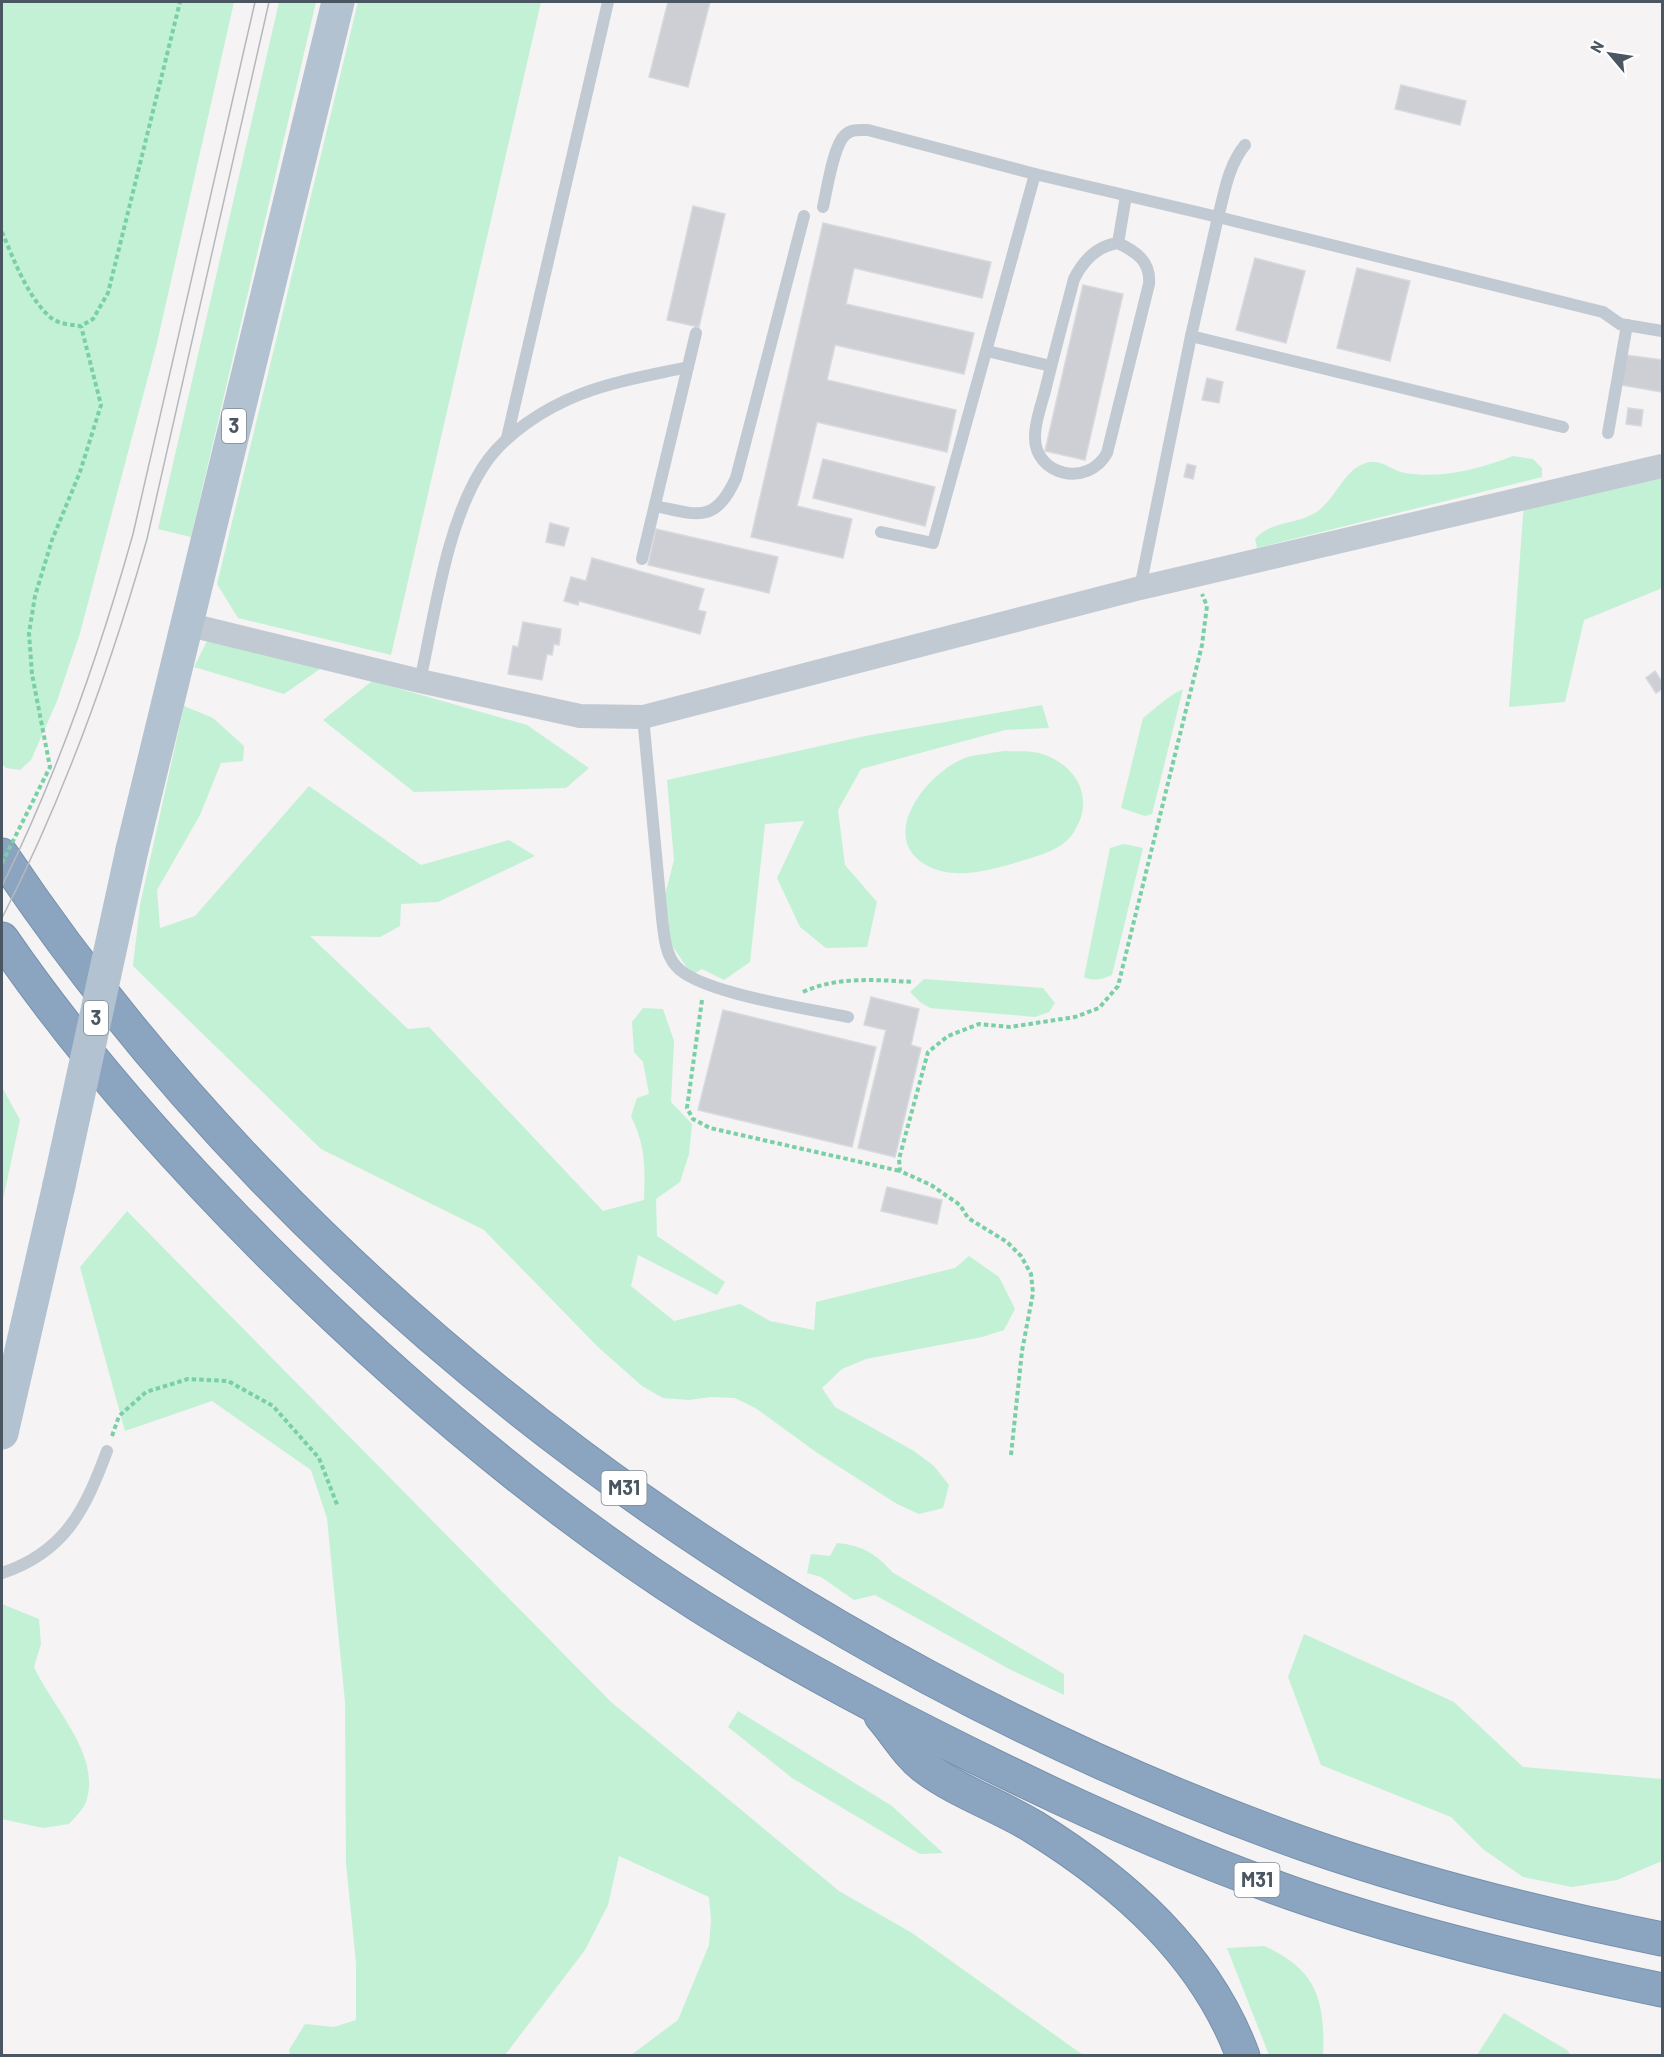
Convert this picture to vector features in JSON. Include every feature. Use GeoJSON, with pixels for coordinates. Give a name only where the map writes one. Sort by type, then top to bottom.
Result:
{"type":"FeatureCollection","features":[{"type":"Feature","properties":{"kind":"highway","name":"M31"},"geometry":{"type":"LineString","coordinates":[[2,855],[40,913],[101,993],[204,1113],[342,1257],[471,1370],[649,1507],[729,1561],[917,1671],[1062,1744],[1170,1792],[1310,1846],[1422,1880],[1557,1917],[1662,1940]]}},
{"type":"Feature","properties":{"kind":"highway","name":"M31"},"geometry":{"type":"LineString","coordinates":[[2,939],[88,1052],[186,1169],[316,1299],[437,1410],[548,1498],[691,1599],[874,1708],[1150,1838],[1292,1893],[1407,1928],[1535,1963],[1662,1990]]}},
{"type":"Feature","properties":{"kind":"highway"},"geometry":{"type":"LineString","coordinates":[[874,1708],[924,1768],[1033,1826],[1079,1857],[1137,1903],[1185,1953],[1208,1984],[1224,2011],[1243,2055]]}},
{"type":"Feature","properties":{"kind":"main road","name":"3"},"geometry":{"type":"LineString","coordinates":[[2,1433],[132,850],[338,2]]}},
{"type":"Feature","properties":{"kind":"street"},"geometry":{"type":"LineString","coordinates":[[186,624],[420,681],[580,716],[643,717],[1140,588],[1662,466]]}},
{"type":"Feature","properties":{"kind":"lane"},"geometry":{"type":"LineString","coordinates":[[507,438],[608,2]]}},
{"type":"Feature","properties":{"kind":"lane"},"geometry":{"type":"LineString","coordinates":[[823,207],[836,152],[843,136],[853,130],[868,130],[1035,174],[1603,312],[1627,325],[1662,331]]}},
{"type":"Feature","properties":{"kind":"lane"},"geometry":{"type":"LineString","coordinates":[[1140,588],[1191,336],[1228,173],[1234,159],[1245,145]]}},
{"type":"Feature","properties":{"kind":"lane"},"geometry":{"type":"LineString","coordinates":[[881,532],[933,543],[1035,174]]}},
{"type":"Feature","properties":{"kind":"lane"},"geometry":{"type":"LineString","coordinates":[[1118,243],[1126,196]]}},
{"type":"Feature","properties":{"kind":"lane"},"geometry":{"type":"LineString","coordinates":[[655,506],[698,515],[717,508],[727,498],[736,477],[804,216]]}},
{"type":"Feature","properties":{"kind":"lane"},"geometry":{"type":"LineString","coordinates":[[1118,243],[1143,259],[1150,275],[1107,453],[1100,465],[1092,471],[1076,474],[1059,472],[1046,462],[1037,447],[1036,427],[1051,366],[1079,268],[1099,249],[1118,243]]}},
{"type":"Feature","properties":{"kind":"lane"},"geometry":{"type":"LineString","coordinates":[[1608,433],[1627,325]]}},
{"type":"Feature","properties":{"kind":"lane"},"geometry":{"type":"LineString","coordinates":[[642,559],[696,333]]}},
{"type":"Feature","properties":{"kind":"lane"},"geometry":{"type":"LineString","coordinates":[[1191,336],[1563,427]]}},
{"type":"Feature","properties":{"kind":"lane"},"geometry":{"type":"LineString","coordinates":[[987,351],[1051,366]]}},
{"type":"Feature","properties":{"kind":"lane"},"geometry":{"type":"LineString","coordinates":[[420,681],[454,532],[467,496],[483,466],[507,438],[580,394],[688,367]]}},
{"type":"Feature","properties":{"kind":"lane"},"geometry":{"type":"LineString","coordinates":[[643,717],[662,918],[671,958],[684,974],[704,985],[848,1017]]}},
{"type":"Feature","properties":{"kind":"lane"},"geometry":{"type":"LineString","coordinates":[[2,1573],[36,1560],[66,1532],[92,1493],[107,1451]]}},
{"type":"Feature","properties":{"kind":"path"},"geometry":{"type":"LineString","coordinates":[[2,232],[37,302],[52,318],[81,326],[93,319],[108,293],[180,2]]}},
{"type":"Feature","properties":{"kind":"path"},"geometry":{"type":"LineString","coordinates":[[2,863],[50,767],[32,674],[28,633],[35,596],[52,540],[80,471],[101,405],[81,326]]}},
{"type":"Feature","properties":{"kind":"path"},"geometry":{"type":"LineString","coordinates":[[900,1171],[899,1159],[928,1052],[948,1036],[979,1024],[1010,1027],[1074,1017],[1099,1008],[1118,986],[1202,645],[1207,606],[1198,576]]}},
{"type":"Feature","properties":{"kind":"path"},"geometry":{"type":"LineString","coordinates":[[780,1002],[815,986],[863,979],[914,982]]}},
{"type":"Feature","properties":{"kind":"path"},"geometry":{"type":"LineString","coordinates":[[703,990],[687,1108],[693,1119],[710,1128],[900,1171],[931,1185],[960,1205],[968,1218],[1007,1242],[1021,1256],[1031,1274],[1033,1293],[1022,1351],[1011,1455]]}},
{"type":"Feature","properties":{"kind":"path"},"geometry":{"type":"LineString","coordinates":[[107,1451],[119,1416],[146,1392],[188,1379],[228,1381],[273,1406],[319,1458],[338,1507]]}},
{"type":"Feature","properties":{"kind":"green space"},"geometry":{"type":"Polygon","coordinates":[[[2,2],[234,2],[157,343],[80,633],[57,701],[31,760],[20,770],[6,768],[2,764],[2,2]]]}},
{"type":"Feature","properties":{"kind":"green space"},"geometry":{"type":"Polygon","coordinates":[[[279,2],[316,2],[191,537],[158,529],[279,2]]]}},
{"type":"Feature","properties":{"kind":"green space"},"geometry":{"type":"Polygon","coordinates":[[[358,2],[541,2],[391,655],[238,618],[217,584],[358,2]]]}},
{"type":"Feature","properties":{"kind":"green space"},"geometry":{"type":"Polygon","coordinates":[[[1513,456],[1533,459],[1542,468],[1542,477],[1257,548],[1255,539],[1261,533],[1275,526],[1306,517],[1321,509],[1344,479],[1366,463],[1381,463],[1405,473],[1433,475],[1474,469],[1513,456]]]}},
{"type":"Feature","properties":{"kind":"green space"},"geometry":{"type":"Polygon","coordinates":[[[1662,472],[1662,585],[1660,589],[1584,620],[1565,702],[1509,707],[1524,502],[1662,472]]]}},
{"type":"Feature","properties":{"kind":"green space"},"geometry":{"type":"Polygon","coordinates":[[[208,639],[323,667],[284,694],[194,667],[208,639]]]}},
{"type":"Feature","properties":{"kind":"green space"},"geometry":{"type":"Polygon","coordinates":[[[372,681],[527,725],[589,768],[566,788],[414,792],[323,720],[372,681]]]}},
{"type":"Feature","properties":{"kind":"green space"},"geometry":{"type":"Polygon","coordinates":[[[1183,689],[1152,814],[1145,816],[1121,808],[1143,718],[1183,689]]]}},
{"type":"Feature","properties":{"kind":"green space"},"geometry":{"type":"Polygon","coordinates":[[[1042,705],[1049,728],[1005,730],[861,769],[838,810],[845,865],[877,902],[867,947],[826,948],[800,927],[777,878],[804,821],[765,824],[750,962],[724,980],[702,969],[692,975],[671,944],[665,895],[674,860],[667,780],[865,736],[1042,705]]]}},
{"type":"Feature","properties":{"kind":"green space"},"geometry":{"type":"Polygon","coordinates":[[[184,706],[213,718],[244,746],[243,761],[221,763],[200,815],[157,890],[160,928],[195,916],[309,786],[421,865],[509,840],[535,856],[438,902],[401,904],[400,926],[380,937],[310,936],[408,1029],[429,1027],[603,1211],[644,1200],[643,1157],[640,1138],[631,1116],[637,1098],[649,1094],[643,1062],[634,1052],[632,1022],[643,1008],[663,1009],[674,1041],[671,1102],[692,1124],[689,1154],[680,1182],[656,1199],[657,1236],[725,1282],[717,1295],[638,1255],[631,1286],[674,1321],[740,1304],[770,1321],[814,1330],[816,1302],[955,1268],[969,1256],[999,1277],[1015,1309],[1004,1330],[982,1337],[866,1359],[842,1369],[822,1388],[835,1407],[914,1451],[934,1466],[949,1485],[943,1508],[919,1514],[897,1504],[816,1452],[757,1409],[735,1398],[711,1397],[689,1400],[663,1398],[642,1386],[598,1347],[484,1230],[321,1149],[133,966],[140,905],[184,706]]]}},
{"type":"Feature","properties":{"kind":"green space"},"geometry":{"type":"Polygon","coordinates":[[[1004,751],[1040,753],[1057,760],[1074,776],[1080,785],[1083,807],[1081,818],[1071,837],[1052,850],[999,867],[974,872],[950,873],[928,866],[913,854],[906,839],[907,822],[913,806],[924,789],[953,764],[968,757],[1004,751]]]}},
{"type":"Feature","properties":{"kind":"green space"},"geometry":{"type":"Polygon","coordinates":[[[1124,844],[1143,848],[1112,975],[1088,979],[1084,977],[1110,848],[1124,844]]]}},
{"type":"Feature","properties":{"kind":"green space"},"geometry":{"type":"Polygon","coordinates":[[[924,979],[1043,988],[1055,1003],[1049,1012],[1035,1017],[930,1008],[910,992],[924,979]]]}},
{"type":"Feature","properties":{"kind":"green space"},"geometry":{"type":"Polygon","coordinates":[[[2,1087],[20,1120],[2,1204],[2,1087]]]}},
{"type":"Feature","properties":{"kind":"green space"},"geometry":{"type":"Polygon","coordinates":[[[127,1211],[611,1702],[839,1891],[912,1933],[1083,2055],[631,2055],[678,2020],[709,1945],[711,1920],[709,1897],[619,1856],[608,1905],[585,1950],[505,2055],[290,2055],[289,2050],[305,2024],[334,2027],[356,2020],[356,1963],[346,1863],[345,1702],[327,1518],[311,1470],[212,1401],[125,1431],[80,1267],[127,1211]]]}},
{"type":"Feature","properties":{"kind":"green space"},"geometry":{"type":"Polygon","coordinates":[[[837,1543],[854,1546],[868,1552],[892,1572],[1064,1674],[1064,1695],[1011,1670],[875,1595],[854,1600],[821,1577],[807,1573],[811,1554],[830,1556],[837,1543]]]}},
{"type":"Feature","properties":{"kind":"green space"},"geometry":{"type":"Polygon","coordinates":[[[2,1604],[39,1619],[41,1644],[34,1667],[73,1732],[87,1767],[89,1784],[86,1802],[69,1824],[43,1828],[2,1819],[2,1604]]]}},
{"type":"Feature","properties":{"kind":"green space"},"geometry":{"type":"Polygon","coordinates":[[[1304,1634],[1454,1702],[1523,1767],[1662,1779],[1662,1861],[1617,1880],[1572,1887],[1523,1877],[1483,1849],[1451,1817],[1321,1765],[1288,1677],[1304,1634]]]}},
{"type":"Feature","properties":{"kind":"green space"},"geometry":{"type":"Polygon","coordinates":[[[738,1711],[892,1806],[943,1853],[920,1854],[792,1778],[728,1727],[738,1711]]]}},
{"type":"Feature","properties":{"kind":"green space"},"geometry":{"type":"Polygon","coordinates":[[[1264,1946],[1296,1965],[1314,1989],[1322,2018],[1323,2055],[1269,2055],[1227,1948],[1264,1946]]]}},
{"type":"Feature","properties":{"kind":"green space"},"geometry":{"type":"Polygon","coordinates":[[[1504,2013],[1567,2050],[1571,2055],[1477,2055],[1504,2013]]]}},
{"type":"Feature","properties":{"kind":"building"},"geometry":{"type":"Polygon","coordinates":[[[668,2],[710,2],[688,87],[649,77],[668,2]]]}},
{"type":"Feature","properties":{"kind":"building"},"geometry":{"type":"Polygon","coordinates":[[[1401,85],[1466,101],[1460,125],[1395,109],[1401,85]]]}},
{"type":"Feature","properties":{"kind":"building"},"geometry":{"type":"Polygon","coordinates":[[[693,206],[725,214],[699,327],[667,320],[693,206]]]}},
{"type":"Feature","properties":{"kind":"building"},"geometry":{"type":"Polygon","coordinates":[[[823,223],[991,262],[982,298],[854,268],[846,304],[974,333],[964,374],[835,345],[827,380],[956,410],[947,452],[817,422],[797,506],[852,519],[843,558],[751,537],[823,223]]]}},
{"type":"Feature","properties":{"kind":"building"},"geometry":{"type":"Polygon","coordinates":[[[1255,258],[1305,271],[1286,343],[1236,330],[1255,258]]]}},
{"type":"Feature","properties":{"kind":"building"},"geometry":{"type":"Polygon","coordinates":[[[1357,268],[1410,281],[1390,361],[1337,348],[1357,268]]]}},
{"type":"Feature","properties":{"kind":"building"},"geometry":{"type":"Polygon","coordinates":[[[1083,285],[1123,294],[1085,460],[1045,451],[1083,285]]]}},
{"type":"Feature","properties":{"kind":"building"},"geometry":{"type":"Polygon","coordinates":[[[1626,355],[1662,360],[1662,392],[1621,385],[1626,355]]]}},
{"type":"Feature","properties":{"kind":"building"},"geometry":{"type":"Polygon","coordinates":[[[1207,378],[1223,382],[1219,403],[1202,400],[1207,378]]]}},
{"type":"Feature","properties":{"kind":"building"},"geometry":{"type":"Polygon","coordinates":[[[1628,408],[1643,410],[1641,426],[1626,424],[1628,408]]]}},
{"type":"Feature","properties":{"kind":"building"},"geometry":{"type":"Polygon","coordinates":[[[823,459],[935,487],[925,526],[813,498],[823,459]]]}},
{"type":"Feature","properties":{"kind":"building"},"geometry":{"type":"Polygon","coordinates":[[[1187,464],[1196,466],[1193,479],[1184,477],[1187,464]]]}},
{"type":"Feature","properties":{"kind":"building"},"geometry":{"type":"Polygon","coordinates":[[[550,523],[569,528],[564,546],[546,542],[550,523]]]}},
{"type":"Feature","properties":{"kind":"building"},"geometry":{"type":"Polygon","coordinates":[[[656,529],[778,557],[769,593],[648,565],[656,529]]]}},
{"type":"Feature","properties":{"kind":"building"},"geometry":{"type":"Polygon","coordinates":[[[592,558],[704,589],[698,610],[706,612],[700,634],[579,601],[578,605],[564,601],[571,577],[586,581],[592,558]]]}},
{"type":"Feature","properties":{"kind":"building"},"geometry":{"type":"Polygon","coordinates":[[[523,622],[561,629],[559,645],[554,644],[552,655],[547,654],[542,680],[508,674],[513,646],[518,647],[523,622]]]}},
{"type":"Feature","properties":{"kind":"building"},"geometry":{"type":"Polygon","coordinates":[[[1655,671],[1662,682],[1662,689],[1656,693],[1646,678],[1655,671]]]}},
{"type":"Feature","properties":{"kind":"building"},"geometry":{"type":"Polygon","coordinates":[[[871,997],[919,1009],[911,1045],[921,1048],[895,1157],[858,1148],[886,1030],[864,1025],[871,997]]]}},
{"type":"Feature","properties":{"kind":"building"},"geometry":{"type":"Polygon","coordinates":[[[723,1010],[876,1047],[852,1147],[698,1110],[723,1010]]]}},
{"type":"Feature","properties":{"kind":"building"},"geometry":{"type":"Polygon","coordinates":[[[887,1187],[942,1200],[937,1224],[881,1211],[887,1187]]]}},
{"type":"Feature","properties":{"kind":"tram line"},"geometry":{"type":"LineString","coordinates":[[2,886],[41,800],[76,713],[133,534],[255,2]]}},
{"type":"Feature","properties":{"kind":"tram line"},"geometry":{"type":"LineString","coordinates":[[2,918],[46,826],[84,732],[133,588],[147,539],[269,2]]}}]}
